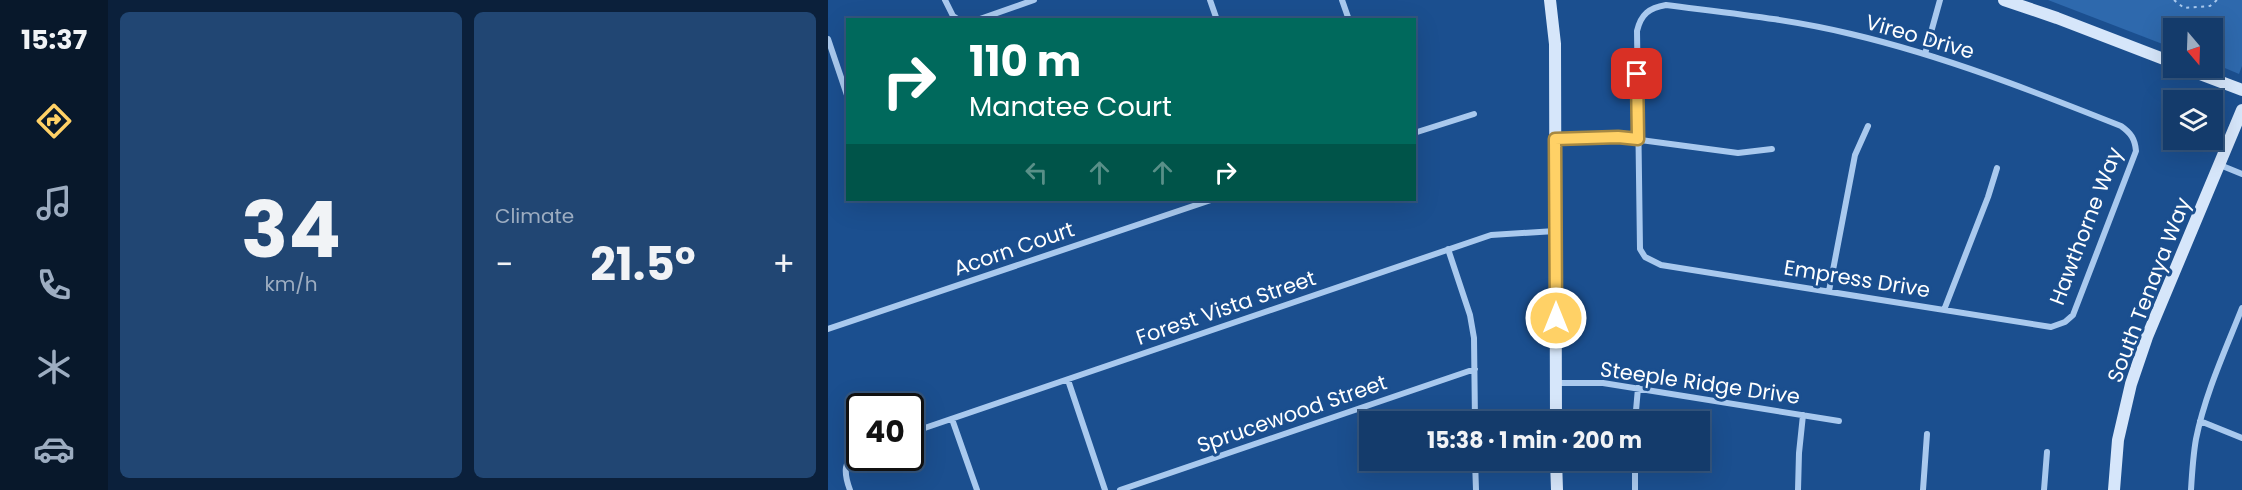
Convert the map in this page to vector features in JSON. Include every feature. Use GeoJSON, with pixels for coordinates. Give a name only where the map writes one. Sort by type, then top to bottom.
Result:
{"type":"FeatureCollection","features":[{"type":"Feature","properties":{"kind":"street"},"geometry":{"type":"LineString","coordinates":[[945,0],[956,18]]}},
{"type":"Feature","properties":{"kind":"street"},"geometry":{"type":"LineString","coordinates":[[983,18],[1034,0]]}},
{"type":"Feature","properties":{"kind":"street"},"geometry":{"type":"LineString","coordinates":[[1210,0],[1216,18]]}},
{"type":"Feature","properties":{"kind":"street"},"geometry":{"type":"LineString","coordinates":[[1342,0],[1348,18]]}},
{"type":"Feature","properties":{"kind":"street"},"geometry":{"type":"LineString","coordinates":[[1550,0],[1555,44],[1556,411]]}},
{"type":"Feature","properties":{"kind":"street"},"geometry":{"type":"LineString","coordinates":[[1925,54],[1940,0]]}},
{"type":"Feature","properties":{"kind":"street"},"geometry":{"type":"LineString","coordinates":[[2004,0],[2163,59]]}},
{"type":"Feature","properties":{"kind":"street","name":"Vireo Drive"},"geometry":{"type":"LineString","coordinates":[[1638,139],[1637,31],[1639,21],[1646,12],[1654,7],[1666,5],[1759,16],[1850,33],[1925,54],[2002,79],[2121,126],[2130,132],[2135,142]]}},
{"type":"Feature","properties":{"kind":"street"},"geometry":{"type":"LineString","coordinates":[[828,39],[846,92]]}},
{"type":"Feature","properties":{"kind":"street"},"geometry":{"type":"LineString","coordinates":[[2210,78],[2242,90]]}},
{"type":"Feature","properties":{"kind":"street","name":"South Tenaya Way"},"geometry":{"type":"LineString","coordinates":[[2114,490],[2118,440],[2131,384],[2147,337],[2242,110]]}},
{"type":"Feature","properties":{"kind":"street"},"geometry":{"type":"LineString","coordinates":[[1416,132],[1474,114]]}},
{"type":"Feature","properties":{"kind":"street"},"geometry":{"type":"LineString","coordinates":[[1829,291],[1855,155],[1868,126]]}},
{"type":"Feature","properties":{"kind":"street"},"geometry":{"type":"LineString","coordinates":[[1555,139],[1618,137],[1738,153],[1772,149]]}},
{"type":"Feature","properties":{"kind":"street","name":"Empress Drive"},"geometry":{"type":"LineString","coordinates":[[1638,139],[1640,249],[1645,257],[1661,265],[2051,327],[2066,322]]}},
{"type":"Feature","properties":{"kind":"street","name":"Hawthorne Way"},"geometry":{"type":"LineString","coordinates":[[2066,322],[2073,315],[2136,151],[2135,142]]}},
{"type":"Feature","properties":{"kind":"street"},"geometry":{"type":"LineString","coordinates":[[2220,165],[2242,174]]}},
{"type":"Feature","properties":{"kind":"street"},"geometry":{"type":"LineString","coordinates":[[1944,310],[1997,168]]}},
{"type":"Feature","properties":{"kind":"street","name":"Acorn Court"},"geometry":{"type":"LineString","coordinates":[[828,329],[1208,201]]}},
{"type":"Feature","properties":{"kind":"street","name":"Forest Vista Street"},"geometry":{"type":"LineString","coordinates":[[924,428],[1449,249],[1491,236],[1555,231]]}},
{"type":"Feature","properties":{"kind":"street"},"geometry":{"type":"LineString","coordinates":[[1449,249],[1470,315],[1474,338],[1475,411]]}},
{"type":"Feature","properties":{"kind":"street"},"geometry":{"type":"LineString","coordinates":[[2190,490],[2200,421],[2242,308]]}},
{"type":"Feature","properties":{"kind":"street","name":"Sprucewood Street"},"geometry":{"type":"LineString","coordinates":[[1120,490],[1475,369]]}},
{"type":"Feature","properties":{"kind":"street"},"geometry":{"type":"LineString","coordinates":[[1068,380],[1105,490]]}},
{"type":"Feature","properties":{"kind":"street","name":"Steeple Ridge Drive"},"geometry":{"type":"LineString","coordinates":[[1556,383],[1603,383],[1839,421]]}},
{"type":"Feature","properties":{"kind":"street"},"geometry":{"type":"LineString","coordinates":[[1636,411],[1638,388]]}},
{"type":"Feature","properties":{"kind":"street"},"geometry":{"type":"LineString","coordinates":[[1798,490],[1803,415]]}},
{"type":"Feature","properties":{"kind":"street"},"geometry":{"type":"LineString","coordinates":[[952,419],[977,490]]}},
{"type":"Feature","properties":{"kind":"street"},"geometry":{"type":"LineString","coordinates":[[2200,421],[2242,438]]}},
{"type":"Feature","properties":{"kind":"street"},"geometry":{"type":"LineString","coordinates":[[1923,490],[1927,434]]}},
{"type":"Feature","properties":{"kind":"street"},"geometry":{"type":"LineString","coordinates":[[2044,490],[2047,452]]}},
{"type":"Feature","properties":{"kind":"street"},"geometry":{"type":"LineString","coordinates":[[846,464],[845,477],[850,490]]}},
{"type":"Feature","properties":{"kind":"street"},"geometry":{"type":"LineString","coordinates":[[1475,471],[1476,490]]}},
{"type":"Feature","properties":{"kind":"street"},"geometry":{"type":"LineString","coordinates":[[1556,471],[1557,490]]}},
{"type":"Feature","properties":{"kind":"street"},"geometry":{"type":"LineString","coordinates":[[1635,471],[1635,490]]}},
{"type":"Feature","properties":{"kind":"path"},"geometry":{"type":"LineString","coordinates":[[2174,0],[2184,9],[2210,6],[2217,0]]}},
{"type":"Feature","properties":{"kind":"shaded area"},"geometry":{"type":"Polygon","coordinates":[[[2048,0],[2242,0],[2242,66],[2239,74],[2223,67],[2223,18],[2163,18],[2163,44],[2048,0]]]}},
{"type":"Feature","properties":{"kind":"route"},"geometry":{"type":"LineString","coordinates":[[1556,318],[1555,139],[1618,137],[1638,139],[1637,74]]}}]}
